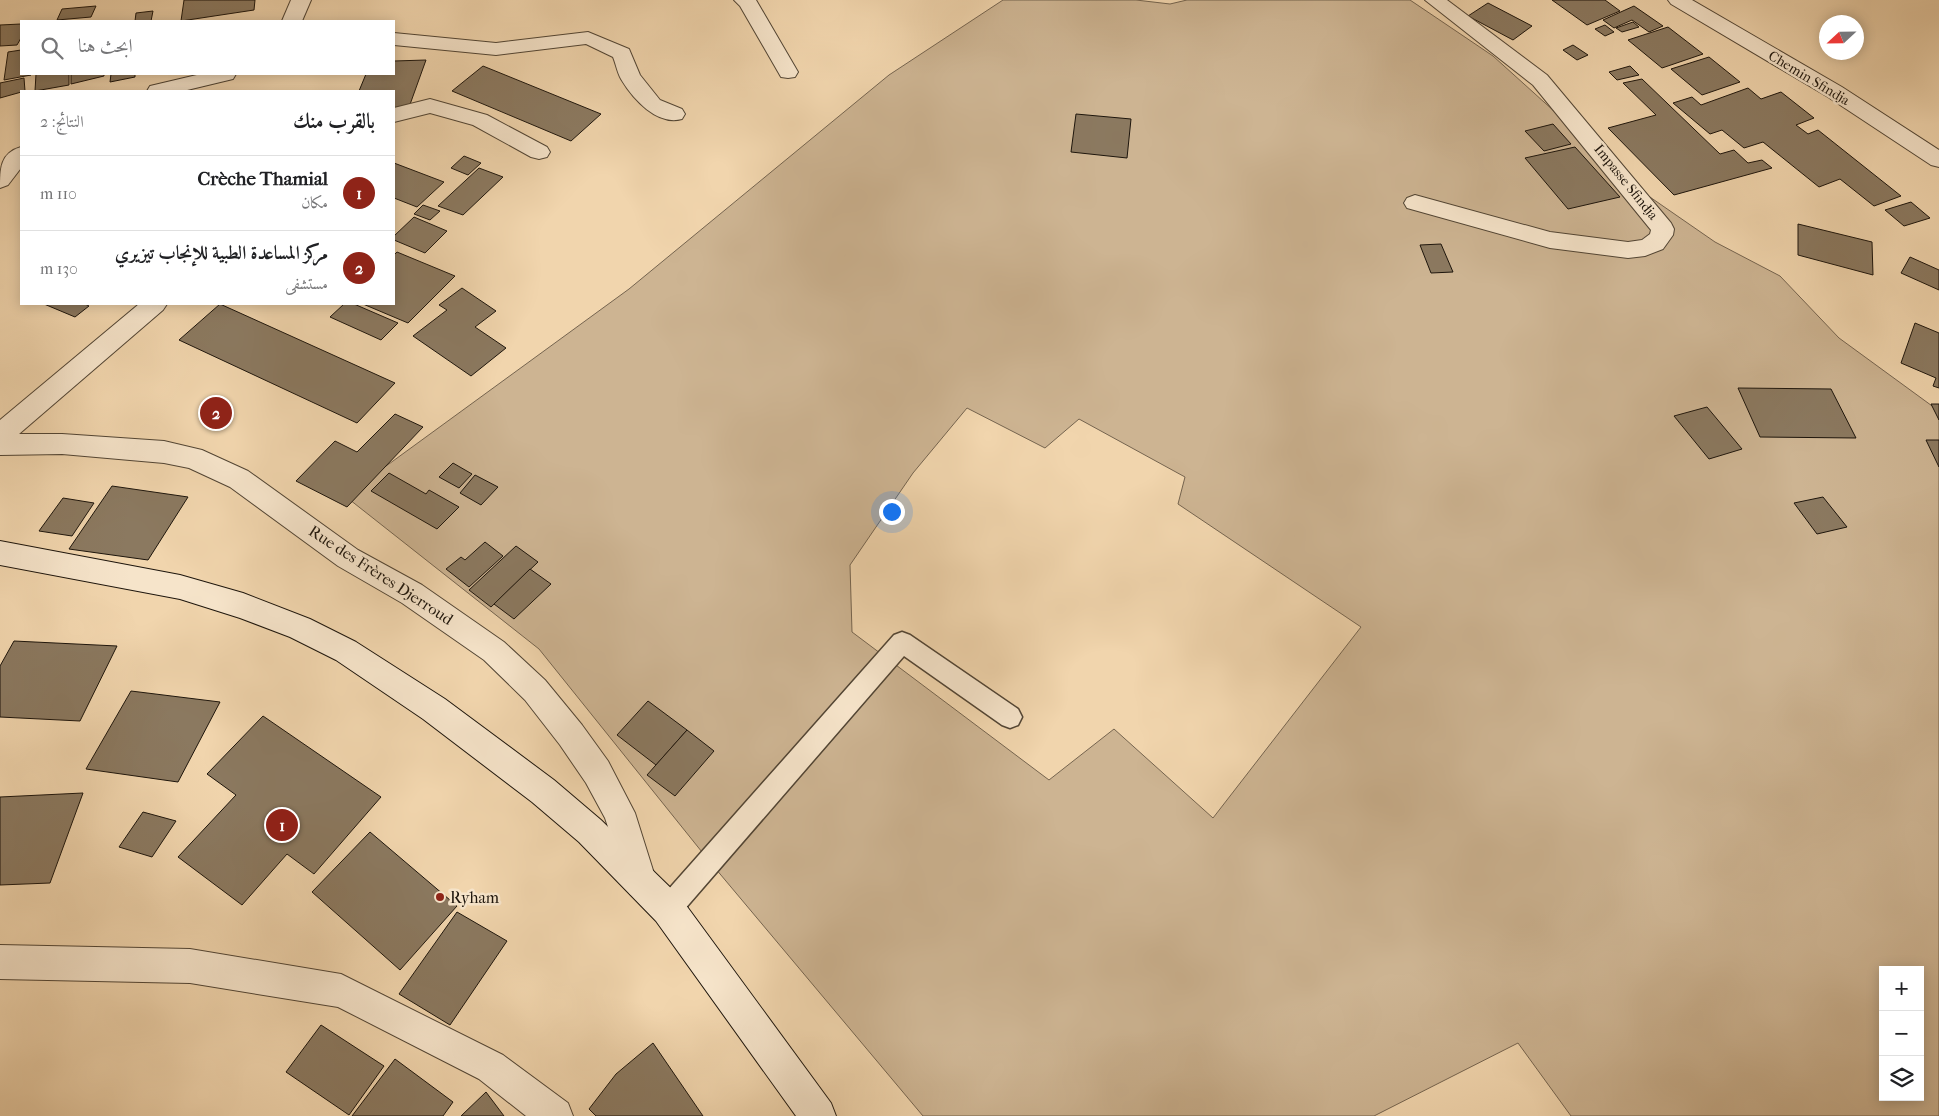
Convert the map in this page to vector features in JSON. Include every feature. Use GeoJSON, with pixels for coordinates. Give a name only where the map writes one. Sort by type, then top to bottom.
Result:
{"type":"FeatureCollection","features":[{"type":"Feature","properties":{"kind":"street"},"geometry":{"type":"LineString","coordinates":[[292,20],[300,0]]}},
{"type":"Feature","properties":{"kind":"street"},"geometry":{"type":"LineString","coordinates":[[744,0],[748,3],[788,72]]}},
{"type":"Feature","properties":{"kind":"street","name":"Impasse Sfindja"},"geometry":{"type":"LineString","coordinates":[[1415,203],[1550,240],[1628,250],[1638,250],[1653,246],[1659,241],[1664,229],[1540,80],[1435,0]]}},
{"type":"Feature","properties":{"kind":"street","name":"Chemin Sfindja"},"geometry":{"type":"LineString","coordinates":[[1678,0],[1835,92],[1939,160]]}},
{"type":"Feature","properties":{"kind":"street"},"geometry":{"type":"LineString","coordinates":[[395,39],[496,49],[588,38],[622,53],[630,77],[653,105],[675,114]]}},
{"type":"Feature","properties":{"kind":"street"},"geometry":{"type":"LineString","coordinates":[[161,90],[222,75]]}},
{"type":"Feature","properties":{"kind":"street"},"geometry":{"type":"LineString","coordinates":[[395,115],[430,106],[480,120],[539,152]]}},
{"type":"Feature","properties":{"kind":"street"},"geometry":{"type":"LineString","coordinates":[[0,180],[20,155]]}},
{"type":"Feature","properties":{"kind":"street"},"geometry":{"type":"LineString","coordinates":[[0,435],[154,305]]}},
{"type":"Feature","properties":{"kind":"street","name":"Rue des Frères Djerroud"},"geometry":{"type":"LineString","coordinates":[[0,445],[71,445],[164,452],[193,458],[239,479],[348,558],[420,600],[494,651],[535,690],[571,735],[597,772],[619,813],[641,883]]}},
{"type":"Feature","properties":{"kind":"street"},"geometry":{"type":"LineString","coordinates":[[0,553],[180,587],[243,606],[284,622],[346,651],[434,709],[543,791],[590,831],[668,909],[818,1116]]}},
{"type":"Feature","properties":{"kind":"street"},"geometry":{"type":"LineString","coordinates":[[0,962],[190,966],[341,991],[491,1067],[555,1116]]}},
{"type":"Feature","properties":{"kind":"lane"},"geometry":{"type":"LineString","coordinates":[[668,909],[902,642],[1010,717]]}},
{"type":"Feature","properties":{"kind":"shaded area"},"geometry":{"type":"Polygon","coordinates":[[[1003,0],[1136,0],[1170,4],[1187,0],[1410,0],[1493,56],[1647,195],[1715,242],[1780,276],[1839,338],[1939,411],[1939,1116],[1571,1116],[1518,1043],[1374,1116],[923,1116],[710,862],[539,649],[345,496],[629,289],[889,75],[1003,0]],[[967,408],[913,473],[850,565],[852,632],[1049,780],[1114,729],[1213,818],[1361,627],[1178,504],[1185,477],[1079,419],[1045,448],[967,408]]]}},
{"type":"Feature","properties":{"kind":"building"},"geometry":{"type":"Polygon","coordinates":[[[184,0],[255,0],[254,10],[181,20],[184,0]]]}},
{"type":"Feature","properties":{"kind":"building"},"geometry":{"type":"Polygon","coordinates":[[[1552,0],[1605,0],[1620,11],[1587,25],[1552,0]]]}},
{"type":"Feature","properties":{"kind":"building"},"geometry":{"type":"Polygon","coordinates":[[[1488,3],[1532,26],[1513,40],[1468,16],[1488,3]]]}},
{"type":"Feature","properties":{"kind":"building"},"geometry":{"type":"Polygon","coordinates":[[[96,6],[91,17],[57,20],[62,9],[96,6]]]}},
{"type":"Feature","properties":{"kind":"building"},"geometry":{"type":"Polygon","coordinates":[[[1634,6],[1663,26],[1649,32],[1632,20],[1614,28],[1603,20],[1634,6]]]}},
{"type":"Feature","properties":{"kind":"building"},"geometry":{"type":"Polygon","coordinates":[[[153,11],[151,20],[135,20],[136,13],[153,11]]]}},
{"type":"Feature","properties":{"kind":"building"},"geometry":{"type":"Polygon","coordinates":[[[1633,22],[1639,27],[1622,32],[1616,28],[1633,22]]]}},
{"type":"Feature","properties":{"kind":"building"},"geometry":{"type":"Polygon","coordinates":[[[20,24],[20,40],[17,45],[0,46],[0,25],[20,24]]]}},
{"type":"Feature","properties":{"kind":"building"},"geometry":{"type":"Polygon","coordinates":[[[1605,25],[1614,32],[1605,36],[1595,29],[1605,25]]]}},
{"type":"Feature","properties":{"kind":"building"},"geometry":{"type":"Polygon","coordinates":[[[1668,27],[1703,54],[1662,68],[1628,40],[1668,27]]]}},
{"type":"Feature","properties":{"kind":"building"},"geometry":{"type":"Polygon","coordinates":[[[1573,45],[1588,55],[1577,60],[1563,50],[1573,45]]]}},
{"type":"Feature","properties":{"kind":"building"},"geometry":{"type":"Polygon","coordinates":[[[20,50],[20,75],[31,75],[4,80],[8,52],[20,50]]]}},
{"type":"Feature","properties":{"kind":"building"},"geometry":{"type":"Polygon","coordinates":[[[1709,57],[1740,82],[1702,95],[1671,69],[1709,57]]]}},
{"type":"Feature","properties":{"kind":"building"},"geometry":{"type":"Polygon","coordinates":[[[426,60],[408,110],[395,110],[395,90],[359,90],[366,75],[395,75],[395,61],[426,60]]]}},
{"type":"Feature","properties":{"kind":"building"},"geometry":{"type":"Polygon","coordinates":[[[483,66],[601,114],[571,141],[452,91],[483,66]]]}},
{"type":"Feature","properties":{"kind":"building"},"geometry":{"type":"Polygon","coordinates":[[[1630,66],[1639,75],[1617,80],[1609,72],[1630,66]]]}},
{"type":"Feature","properties":{"kind":"building"},"geometry":{"type":"Polygon","coordinates":[[[36,75],[69,75],[69,85],[35,90],[36,75]]]}},
{"type":"Feature","properties":{"kind":"building"},"geometry":{"type":"Polygon","coordinates":[[[71,75],[104,75],[104,76],[71,84],[71,75]]]}},
{"type":"Feature","properties":{"kind":"building"},"geometry":{"type":"Polygon","coordinates":[[[111,75],[135,75],[135,77],[110,82],[111,75]]]}},
{"type":"Feature","properties":{"kind":"building"},"geometry":{"type":"Polygon","coordinates":[[[24,78],[25,90],[20,90],[20,92],[0,98],[0,83],[24,78]]]}},
{"type":"Feature","properties":{"kind":"building"},"geometry":{"type":"Polygon","coordinates":[[[1642,79],[1720,154],[1734,150],[1748,163],[1762,160],[1772,168],[1674,195],[1608,128],[1656,115],[1623,83],[1642,79]]]}},
{"type":"Feature","properties":{"kind":"building"},"geometry":{"type":"Polygon","coordinates":[[[1748,88],[1761,99],[1781,92],[1814,118],[1796,125],[1808,134],[1818,130],[1901,196],[1874,206],[1840,179],[1819,187],[1763,142],[1744,148],[1722,130],[1710,134],[1673,103],[1692,97],[1701,105],[1748,88]]]}},
{"type":"Feature","properties":{"kind":"building"},"geometry":{"type":"Polygon","coordinates":[[[1076,114],[1131,119],[1127,158],[1071,152],[1076,114]]]}},
{"type":"Feature","properties":{"kind":"building"},"geometry":{"type":"Polygon","coordinates":[[[1553,124],[1571,144],[1544,151],[1525,131],[1553,124]]]}},
{"type":"Feature","properties":{"kind":"building"},"geometry":{"type":"Polygon","coordinates":[[[1575,147],[1620,197],[1568,209],[1525,158],[1575,147]]]}},
{"type":"Feature","properties":{"kind":"building"},"geometry":{"type":"Polygon","coordinates":[[[464,156],[481,163],[468,175],[451,168],[464,156]]]}},
{"type":"Feature","properties":{"kind":"building"},"geometry":{"type":"Polygon","coordinates":[[[395,163],[444,182],[417,207],[395,198],[395,163]]]}},
{"type":"Feature","properties":{"kind":"building"},"geometry":{"type":"Polygon","coordinates":[[[479,168],[503,177],[463,215],[438,206],[479,168]]]}},
{"type":"Feature","properties":{"kind":"building"},"geometry":{"type":"Polygon","coordinates":[[[1911,202],[1930,218],[1904,226],[1885,210],[1911,202]]]}},
{"type":"Feature","properties":{"kind":"building"},"geometry":{"type":"Polygon","coordinates":[[[423,205],[440,211],[430,220],[414,214],[423,205]]]}},
{"type":"Feature","properties":{"kind":"building"},"geometry":{"type":"Polygon","coordinates":[[[414,217],[447,231],[425,253],[395,240],[395,235],[414,217]]]}},
{"type":"Feature","properties":{"kind":"building"},"geometry":{"type":"Polygon","coordinates":[[[1798,224],[1872,242],[1873,275],[1798,255],[1798,224]]]}},
{"type":"Feature","properties":{"kind":"building"},"geometry":{"type":"Polygon","coordinates":[[[1441,244],[1453,272],[1431,273],[1420,245],[1441,244]]]}},
{"type":"Feature","properties":{"kind":"building"},"geometry":{"type":"Polygon","coordinates":[[[397,252],[455,276],[408,323],[365,305],[395,305],[395,254],[397,252]]]}},
{"type":"Feature","properties":{"kind":"building"},"geometry":{"type":"Polygon","coordinates":[[[1910,257],[1939,270],[1939,290],[1901,273],[1910,257]]]}},
{"type":"Feature","properties":{"kind":"building"},"geometry":{"type":"Polygon","coordinates":[[[462,288],[496,311],[475,327],[506,348],[471,376],[413,336],[447,310],[439,305],[462,288]]]}},
{"type":"Feature","properties":{"kind":"building"},"geometry":{"type":"Polygon","coordinates":[[[46,305],[89,306],[75,317],[46,305]]]}},
{"type":"Feature","properties":{"kind":"building"},"geometry":{"type":"Polygon","coordinates":[[[219,305],[222,305],[395,383],[357,423],[179,340],[219,305]]]}},
{"type":"Feature","properties":{"kind":"building"},"geometry":{"type":"Polygon","coordinates":[[[343,305],[356,305],[398,323],[381,340],[330,317],[343,305]]]}},
{"type":"Feature","properties":{"kind":"building"},"geometry":{"type":"Polygon","coordinates":[[[1915,323],[1939,333],[1939,388],[1933,386],[1936,378],[1901,363],[1915,323]]]}},
{"type":"Feature","properties":{"kind":"building"},"geometry":{"type":"Polygon","coordinates":[[[1738,388],[1831,389],[1856,438],[1760,437],[1738,388]]]}},
{"type":"Feature","properties":{"kind":"building"},"geometry":{"type":"Polygon","coordinates":[[[1931,404],[1939,404],[1939,420],[1931,404]]]}},
{"type":"Feature","properties":{"kind":"building"},"geometry":{"type":"Polygon","coordinates":[[[1707,407],[1742,449],[1709,459],[1674,416],[1707,407]]]}},
{"type":"Feature","properties":{"kind":"building"},"geometry":{"type":"Polygon","coordinates":[[[395,414],[423,427],[347,507],[296,481],[335,441],[357,452],[395,414]]]}},
{"type":"Feature","properties":{"kind":"building"},"geometry":{"type":"Polygon","coordinates":[[[1926,440],[1939,440],[1939,467],[1926,440]]]}},
{"type":"Feature","properties":{"kind":"building"},"geometry":{"type":"Polygon","coordinates":[[[453,463],[472,474],[459,488],[439,477],[453,463]]]}},
{"type":"Feature","properties":{"kind":"building"},"geometry":{"type":"Polygon","coordinates":[[[389,473],[426,494],[429,490],[459,507],[437,529],[371,491],[389,473]]]}},
{"type":"Feature","properties":{"kind":"building"},"geometry":{"type":"Polygon","coordinates":[[[475,475],[498,487],[481,505],[460,493],[475,475]]]}},
{"type":"Feature","properties":{"kind":"building"},"geometry":{"type":"Polygon","coordinates":[[[112,486],[188,497],[148,560],[69,549],[112,486]]]}},
{"type":"Feature","properties":{"kind":"building"},"geometry":{"type":"Polygon","coordinates":[[[1823,497],[1847,527],[1817,534],[1794,503],[1823,497]]]}},
{"type":"Feature","properties":{"kind":"building"},"geometry":{"type":"Polygon","coordinates":[[[63,498],[94,503],[72,536],[39,531],[63,498]]]}},
{"type":"Feature","properties":{"kind":"building"},"geometry":{"type":"Polygon","coordinates":[[[485,542],[503,556],[469,587],[446,569],[461,557],[465,560],[485,542]]]}},
{"type":"Feature","properties":{"kind":"building"},"geometry":{"type":"Polygon","coordinates":[[[516,546],[538,562],[491,607],[469,590],[516,546]]]}},
{"type":"Feature","properties":{"kind":"building"},"geometry":{"type":"Polygon","coordinates":[[[530,569],[551,584],[514,619],[494,604],[530,569]]]}},
{"type":"Feature","properties":{"kind":"building"},"geometry":{"type":"Polygon","coordinates":[[[14,641],[117,646],[80,721],[0,717],[0,666],[14,641]]]}},
{"type":"Feature","properties":{"kind":"building"},"geometry":{"type":"Polygon","coordinates":[[[131,691],[220,702],[178,782],[86,769],[131,691]]]}},
{"type":"Feature","properties":{"kind":"building"},"geometry":{"type":"Polygon","coordinates":[[[648,701],[687,730],[656,765],[617,735],[648,701]]]}},
{"type":"Feature","properties":{"kind":"building"},"geometry":{"type":"Polygon","coordinates":[[[263,716],[381,797],[314,874],[287,854],[242,905],[178,857],[236,795],[207,774],[263,716]]]}},
{"type":"Feature","properties":{"kind":"building"},"geometry":{"type":"Polygon","coordinates":[[[687,730],[714,751],[675,796],[647,775],[687,730]]]}},
{"type":"Feature","properties":{"kind":"building"},"geometry":{"type":"Polygon","coordinates":[[[83,793],[50,883],[0,885],[0,797],[83,793]]]}},
{"type":"Feature","properties":{"kind":"building"},"geometry":{"type":"Polygon","coordinates":[[[143,812],[176,821],[152,857],[119,847],[143,812]]]}},
{"type":"Feature","properties":{"kind":"building"},"geometry":{"type":"Polygon","coordinates":[[[370,832],[457,906],[400,970],[312,892],[370,832]]]}},
{"type":"Feature","properties":{"kind":"building"},"geometry":{"type":"Polygon","coordinates":[[[457,912],[507,941],[450,1025],[399,994],[457,912]]]}},
{"type":"Feature","properties":{"kind":"building"},"geometry":{"type":"Polygon","coordinates":[[[321,1025],[384,1066],[349,1115],[286,1072],[321,1025]]]}},
{"type":"Feature","properties":{"kind":"building"},"geometry":{"type":"Polygon","coordinates":[[[653,1043],[703,1116],[596,1116],[589,1109],[616,1074],[653,1043]]]}},
{"type":"Feature","properties":{"kind":"building"},"geometry":{"type":"Polygon","coordinates":[[[395,1059],[453,1102],[443,1116],[352,1116],[395,1059]]]}},
{"type":"Feature","properties":{"kind":"building"},"geometry":{"type":"Polygon","coordinates":[[[486,1092],[504,1116],[461,1116],[486,1092]]]}},
{"type":"Feature","properties":{"kind":"place","name":"مركز المساعدة الطبية للإنجاب تيزيري"},"geometry":{"type":"Point","coordinates":[216,413]}},
{"type":"Feature","properties":{"kind":"place","name":"Crèche Thamial"},"geometry":{"type":"Point","coordinates":[282,825]}},
{"type":"Feature","properties":{"kind":"place","name":"Ryham"},"geometry":{"type":"Point","coordinates":[440,897]}}]}
